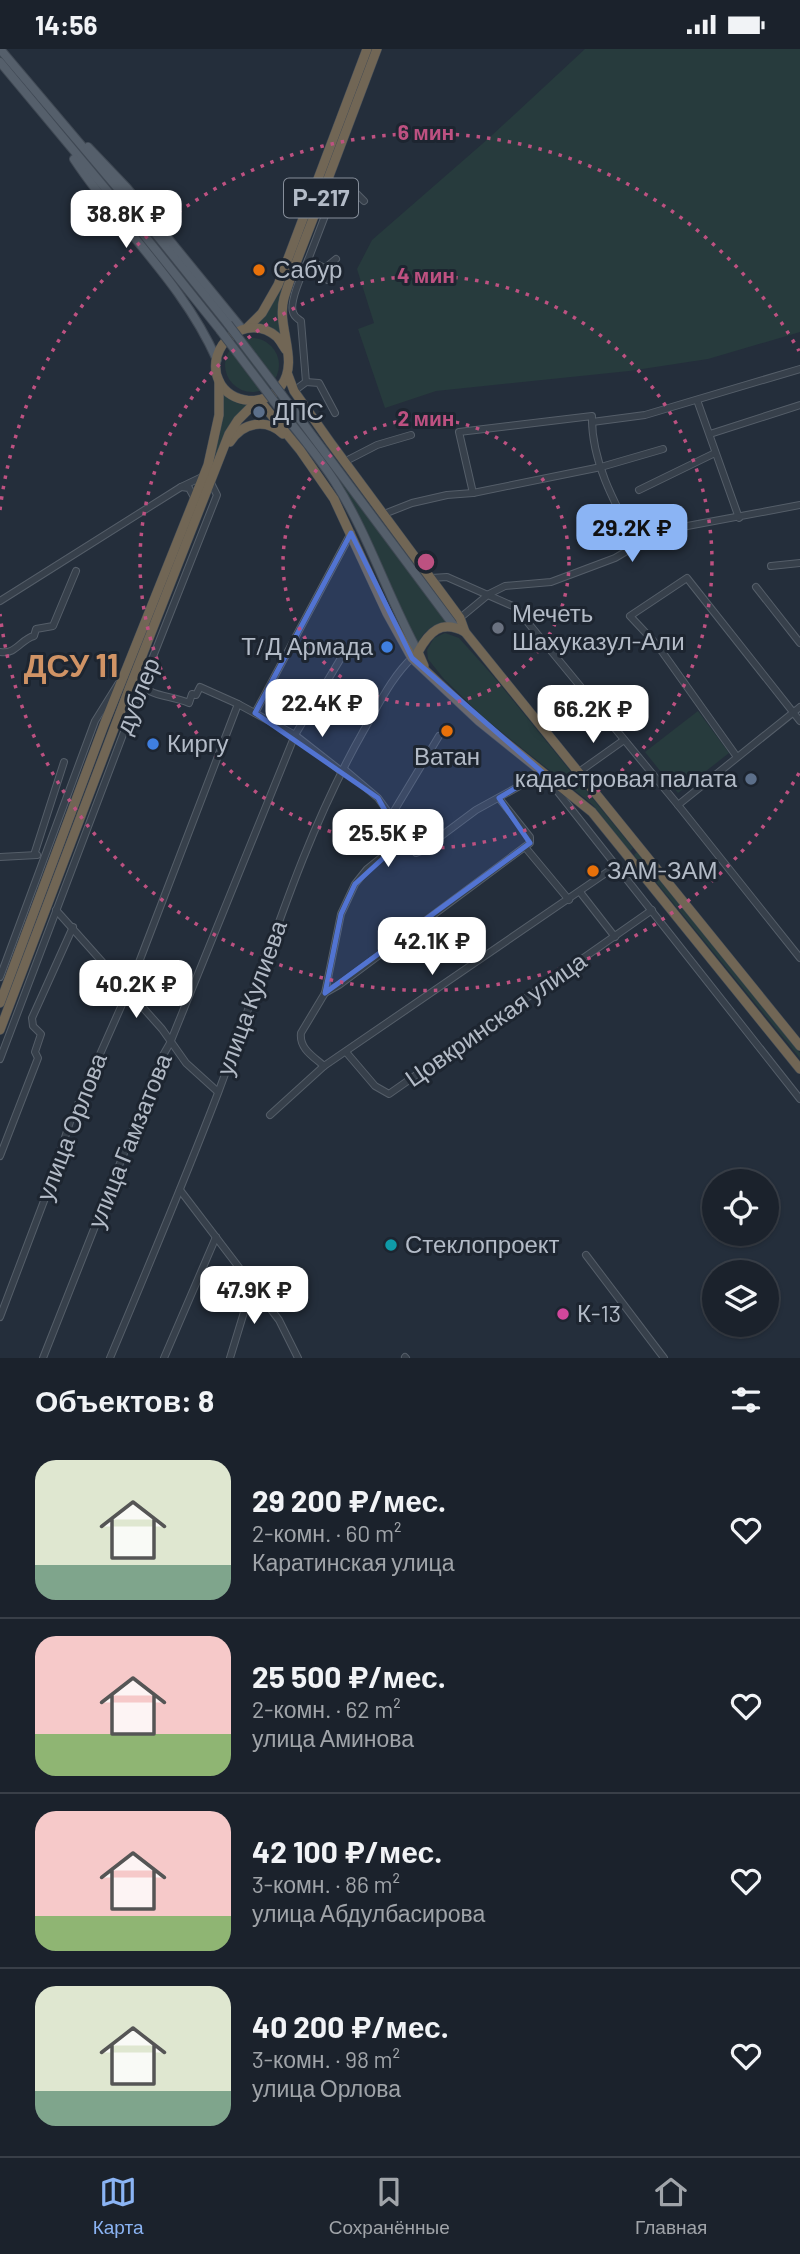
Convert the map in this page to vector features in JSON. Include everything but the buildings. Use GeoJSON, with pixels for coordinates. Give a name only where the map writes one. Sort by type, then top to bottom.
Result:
{"type":"FeatureCollection","features":[{"type":"Feature","properties":{"kind":"highway","name":"Р-217"},"geometry":{"type":"LineString","coordinates":[[217,360],[224,341],[244,329],[262,313],[278,285],[368,49]]}},
{"type":"Feature","properties":{"kind":"highway","name":"Р-217"},"geometry":{"type":"LineString","coordinates":[[288,375],[283,302],[377,49]]}},
{"type":"Feature","properties":{"kind":"highway"},"geometry":{"type":"LineString","coordinates":[[244,329],[268,331],[277,337],[286,350]]}},
{"type":"Feature","properties":{"kind":"highway"},"geometry":{"type":"LineString","coordinates":[[0,1003],[104,725],[129,676],[207,480],[219,415],[217,360]]}},
{"type":"Feature","properties":{"kind":"highway"},"geometry":{"type":"LineString","coordinates":[[288,375],[294,391],[431,578],[465,632],[800,1046]]}},
{"type":"Feature","properties":{"kind":"highway"},"geometry":{"type":"LineString","coordinates":[[220,458],[229,434],[238,420],[258,401],[280,389],[288,375]]}},
{"type":"Feature","properties":{"kind":"highway"},"geometry":{"type":"LineString","coordinates":[[219,381],[225,390],[234,396],[247,401],[258,401],[323,481],[351,533],[387,613],[425,669],[480,721],[592,811],[800,1069]]}},
{"type":"Feature","properties":{"kind":"highway"},"geometry":{"type":"LineString","coordinates":[[0,1030],[195,499],[240,430],[258,424],[268,425],[278,429],[300,450]]}},
{"type":"Feature","properties":{"kind":"highway"},"geometry":{"type":"LineString","coordinates":[[415,655],[428,634],[458,622]]}},
{"type":"Feature","properties":{"kind":"highway"},"geometry":{"type":"LineString","coordinates":[[626,853],[633,852],[637,844]]}},
{"type":"Feature","properties":{"kind":"main road"},"geometry":{"type":"LineString","coordinates":[[0,49],[335,482],[353,515],[415,655]]}},
{"type":"Feature","properties":{"kind":"main road"},"geometry":{"type":"LineString","coordinates":[[0,62],[147,223],[458,622]]}},
{"type":"Feature","properties":{"kind":"main road"},"geometry":{"type":"LineString","coordinates":[[59,127],[107,164],[244,329]]}},
{"type":"Feature","properties":{"kind":"main road"},"geometry":{"type":"LineString","coordinates":[[59,127],[91,186],[173,284],[195,316],[217,360]]}},
{"type":"Feature","properties":{"kind":"street"},"geometry":{"type":"LineString","coordinates":[[306,382],[301,321],[293,315],[292,309],[333,195],[340,187],[350,187],[364,201]]}},
{"type":"Feature","properties":{"kind":"street"},"geometry":{"type":"LineString","coordinates":[[325,268],[336,259]]}},
{"type":"Feature","properties":{"kind":"street"},"geometry":{"type":"LineString","coordinates":[[308,260],[325,268]]}},
{"type":"Feature","properties":{"kind":"street"},"geometry":{"type":"LineString","coordinates":[[325,268],[328,280]]}},
{"type":"Feature","properties":{"kind":"street"},"geometry":{"type":"LineString","coordinates":[[592,422],[645,415],[800,369]]}},
{"type":"Feature","properties":{"kind":"street"},"geometry":{"type":"LineString","coordinates":[[294,391],[306,382],[319,383],[335,413]]}},
{"type":"Feature","properties":{"kind":"street"},"geometry":{"type":"LineString","coordinates":[[697,400],[739,518]]}},
{"type":"Feature","properties":{"kind":"street"},"geometry":{"type":"LineString","coordinates":[[710,434],[800,405]]}},
{"type":"Feature","properties":{"kind":"street"},"geometry":{"type":"LineString","coordinates":[[473,493],[459,432],[592,416],[601,467],[616,506],[637,545]]}},
{"type":"Feature","properties":{"kind":"street"},"geometry":{"type":"LineString","coordinates":[[344,462],[377,445],[411,435]]}},
{"type":"Feature","properties":{"kind":"street"},"geometry":{"type":"LineString","coordinates":[[384,514],[412,503],[601,467],[663,449]]}},
{"type":"Feature","properties":{"kind":"street"},"geometry":{"type":"LineString","coordinates":[[639,490],[715,453]]}},
{"type":"Feature","properties":{"kind":"street"},"geometry":{"type":"LineString","coordinates":[[0,601],[181,487],[207,480]]}},
{"type":"Feature","properties":{"kind":"street","name":"дублер"},"geometry":{"type":"LineString","coordinates":[[0,1059],[55,910],[217,495],[207,480]]}},
{"type":"Feature","properties":{"kind":"street"},"geometry":{"type":"LineString","coordinates":[[181,487],[189,488],[195,499]]}},
{"type":"Feature","properties":{"kind":"street"},"geometry":{"type":"LineString","coordinates":[[458,622],[489,594],[505,586],[551,582],[615,558],[637,545],[682,527],[800,505]]}},
{"type":"Feature","properties":{"kind":"street"},"geometry":{"type":"LineString","coordinates":[[255,713],[351,533]]}},
{"type":"Feature","properties":{"kind":"street"},"geometry":{"type":"LineString","coordinates":[[771,566],[800,563]]}},
{"type":"Feature","properties":{"kind":"street"},"geometry":{"type":"LineString","coordinates":[[0,652],[7,653],[20,647],[29,637],[34,636],[36,629],[53,626],[76,571]]}},
{"type":"Feature","properties":{"kind":"street"},"geometry":{"type":"LineString","coordinates":[[431,578],[447,577],[515,607],[800,958]]}},
{"type":"Feature","properties":{"kind":"street"},"geometry":{"type":"LineString","coordinates":[[737,757],[659,646],[630,616],[687,578],[800,721]]}},
{"type":"Feature","properties":{"kind":"street"},"geometry":{"type":"LineString","coordinates":[[756,587],[800,643]]}},
{"type":"Feature","properties":{"kind":"street","name":"улица Кулиева"},"geometry":{"type":"LineString","coordinates":[[110,1358],[218,1092],[302,860],[341,771],[388,688],[415,655]]}},
{"type":"Feature","properties":{"kind":"street","name":"улица Гамзатова"},"geometry":{"type":"LineString","coordinates":[[43,1358],[162,1057],[295,735],[341,658]]}},
{"type":"Feature","properties":{"kind":"street"},"geometry":{"type":"LineString","coordinates":[[0,977],[95,722],[112,691],[129,676],[141,687],[189,703],[192,694],[195,695],[200,687],[295,735],[341,771],[345,770],[368,788],[391,815],[411,851],[416,853],[476,810],[542,772],[800,1099]]}},
{"type":"Feature","properties":{"kind":"street","name":"улица Орлова"},"geometry":{"type":"LineString","coordinates":[[0,1317],[47,1193],[70,1122],[128,991],[238,704]]}},
{"type":"Feature","properties":{"kind":"street"},"geometry":{"type":"LineString","coordinates":[[678,805],[800,707]]}},
{"type":"Feature","properties":{"kind":"street"},"geometry":{"type":"LineString","coordinates":[[391,815],[439,736]]}},
{"type":"Feature","properties":{"kind":"street"},"geometry":{"type":"LineString","coordinates":[[579,772],[624,740]]}},
{"type":"Feature","properties":{"kind":"street"},"geometry":{"type":"LineString","coordinates":[[34,855],[64,762]]}},
{"type":"Feature","properties":{"kind":"street"},"geometry":{"type":"LineString","coordinates":[[326,993],[530,843],[530,837],[499,798]]}},
{"type":"Feature","properties":{"kind":"street"},"geometry":{"type":"LineString","coordinates":[[324,1066],[303,1048],[300,1041],[301,1033],[326,993],[341,914],[355,884],[367,869],[403,840]]}},
{"type":"Feature","properties":{"kind":"street"},"geometry":{"type":"LineString","coordinates":[[525,848],[569,900]]}},
{"type":"Feature","properties":{"kind":"street"},"geometry":{"type":"LineString","coordinates":[[0,857],[45,855]]}},
{"type":"Feature","properties":{"kind":"street"},"geometry":{"type":"LineString","coordinates":[[270,1115],[324,1066],[615,866]]}},
{"type":"Feature","properties":{"kind":"street"},"geometry":{"type":"LineString","coordinates":[[580,892],[615,937]]}},
{"type":"Feature","properties":{"kind":"street"},"geometry":{"type":"LineString","coordinates":[[55,910],[162,1029],[186,1063],[218,1092]]}},
{"type":"Feature","properties":{"kind":"street","name":"Цовкринская улица"},"geometry":{"type":"LineString","coordinates":[[346,1052],[375,1086],[390,1094],[652,910]]}},
{"type":"Feature","properties":{"kind":"street"},"geometry":{"type":"LineString","coordinates":[[666,928],[678,919]]}},
{"type":"Feature","properties":{"kind":"street"},"geometry":{"type":"LineString","coordinates":[[0,1156],[38,1058],[35,1052],[41,1034],[33,1026],[32,1018],[73,927]]}},
{"type":"Feature","properties":{"kind":"street"},"geometry":{"type":"LineString","coordinates":[[715,989],[727,979]]}},
{"type":"Feature","properties":{"kind":"street"},"geometry":{"type":"LineString","coordinates":[[180,1190],[279,1321],[298,1358]]}},
{"type":"Feature","properties":{"kind":"street"},"geometry":{"type":"LineString","coordinates":[[164,1358],[216,1237]]}},
{"type":"Feature","properties":{"kind":"street"},"geometry":{"type":"LineString","coordinates":[[586,1255],[664,1358]]}},
{"type":"Feature","properties":{"kind":"street"},"geometry":{"type":"LineString","coordinates":[[230,1358],[252,1286]]}},
{"type":"Feature","properties":{"kind":"highlighted area"},"geometry":{"type":"Polygon","coordinates":[[[351,533],[412,658],[542,772],[499,798],[530,843],[325,993],[341,914],[355,884],[402,841],[378,798],[255,713],[351,533]]]}},
{"type":"Feature","properties":{"kind":"green space"},"geometry":{"type":"Polygon","coordinates":[[[585,49],[800,49],[800,332],[708,359],[629,371],[436,391],[385,408],[358,329],[374,323],[357,269],[372,240],[489,138],[585,49]]]}},
{"type":"Feature","properties":{"kind":"green space"},"geometry":{"type":"Polygon","coordinates":[[[286,274],[289,275],[281,335],[265,325],[257,324],[278,296],[286,274]]]}},
{"type":"Feature","properties":{"kind":"green space"},"geometry":{"type":"Polygon","coordinates":[[[252,338],[271,346],[279,365],[271,384],[252,392],[233,384],[225,365],[233,346],[252,338]]]}},
{"type":"Feature","properties":{"kind":"green space"},"geometry":{"type":"Polygon","coordinates":[[[222,393],[239,404],[249,405],[214,465],[211,464],[220,435],[222,393]]]}},
{"type":"Feature","properties":{"kind":"green space"},"geometry":{"type":"Polygon","coordinates":[[[278,397],[446,622],[429,629],[418,644],[334,474],[278,397]]]}},
{"type":"Feature","properties":{"kind":"green space"},"geometry":{"type":"Polygon","coordinates":[[[445,633],[459,638],[494,677],[633,848],[630,851],[593,805],[484,718],[444,679],[428,659],[427,650],[434,638],[445,633]]]}},
{"type":"Feature","properties":{"kind":"green space"},"geometry":{"type":"Polygon","coordinates":[[[698,711],[729,753],[678,793],[645,752],[698,711]]]}},
{"type":"Feature","properties":{"kind":"green space"},"geometry":{"type":"Polygon","coordinates":[[[637,852],[800,1053],[800,1058],[634,855],[637,852]]]}},
{"type":"Feature","properties":{"kind":"place","name":"Сабур"},"geometry":{"type":"Point","coordinates":[259,270]}},
{"type":"Feature","properties":{"kind":"place","name":"ДПС"},"geometry":{"type":"Point","coordinates":[259,412]}},
{"type":"Feature","properties":{"kind":"place","name":"Мечеть Шахуказул-Али"},"geometry":{"type":"Point","coordinates":[498,628]}},
{"type":"Feature","properties":{"kind":"place","name":"Т/Д Армада"},"geometry":{"type":"Point","coordinates":[387,647]}},
{"type":"Feature","properties":{"kind":"place","name":"Ватан"},"geometry":{"type":"Point","coordinates":[447,731]}},
{"type":"Feature","properties":{"kind":"place","name":"Киргу"},"geometry":{"type":"Point","coordinates":[153,744]}},
{"type":"Feature","properties":{"kind":"place","name":"кадастровая палата"},"geometry":{"type":"Point","coordinates":[751,779]}},
{"type":"Feature","properties":{"kind":"place","name":"ЗАМ-ЗАМ"},"geometry":{"type":"Point","coordinates":[593,871]}},
{"type":"Feature","properties":{"kind":"place","name":"Стеклопроект"},"geometry":{"type":"Point","coordinates":[391,1245]}},
{"type":"Feature","properties":{"kind":"place","name":"К-13"},"geometry":{"type":"Point","coordinates":[563,1314]}},
{"type":"Feature","properties":{"kind":"district","name":"ДСУ 11"},"geometry":{"type":"Point","coordinates":[71,666]}}]}
